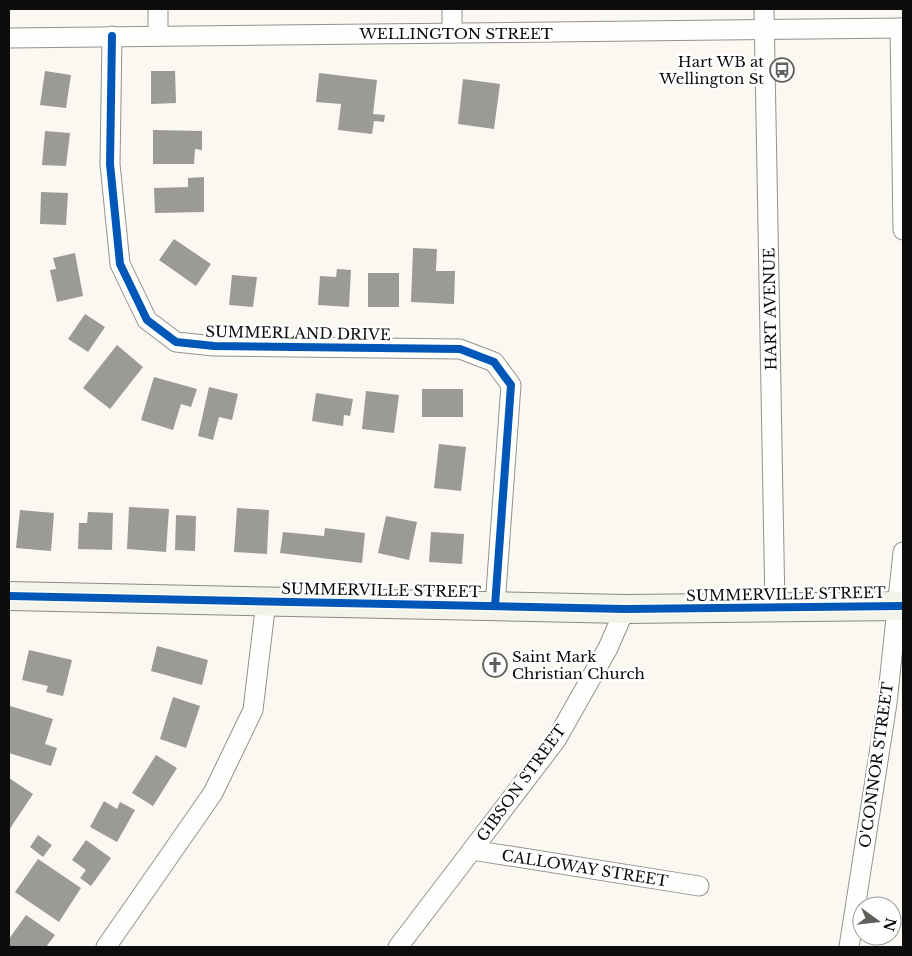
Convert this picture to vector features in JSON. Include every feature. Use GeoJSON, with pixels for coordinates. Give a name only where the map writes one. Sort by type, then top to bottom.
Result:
{"type":"FeatureCollection","features":[{"type":"Feature","properties":{"kind":"street"},"geometry":{"type":"LineString","coordinates":[[158,9],[158,35]]}},
{"type":"Feature","properties":{"kind":"street"},"geometry":{"type":"LineString","coordinates":[[452,9],[452,33]]}},
{"type":"Feature","properties":{"kind":"street","name":"HART AVENUE"},"geometry":{"type":"LineString","coordinates":[[764,9],[775,608]]}},
{"type":"Feature","properties":{"kind":"street"},"geometry":{"type":"LineString","coordinates":[[901,28],[903,230]]}},
{"type":"Feature","properties":{"kind":"street","name":"WELLINGTON STREET"},"geometry":{"type":"LineString","coordinates":[[9,38],[901,28]]}},
{"type":"Feature","properties":{"kind":"street","name":"SUMMERLAND DRIVE"},"geometry":{"type":"LineString","coordinates":[[112,36],[110,164],[120,264],[147,320],[176,342],[214,346],[460,349],[494,362],[510,385],[495,606]]}},
{"type":"Feature","properties":{"kind":"street","name":"O'CONNOR STREET"},"geometry":{"type":"LineString","coordinates":[[849,947],[887,703],[900,606],[903,552]]}},
{"type":"Feature","properties":{"kind":"street","name":"SUMMERVILLE STREET"},"geometry":{"type":"LineString","coordinates":[[9,596],[625,609],[900,606]]}},
{"type":"Feature","properties":{"kind":"street"},"geometry":{"type":"LineString","coordinates":[[106,947],[213,793],[253,710],[266,601]]}},
{"type":"Feature","properties":{"kind":"street","name":"GIBSON STREET"},"geometry":{"type":"LineString","coordinates":[[398,947],[556,740],[608,648],[625,609]]}},
{"type":"Feature","properties":{"kind":"street","name":"CALLOWAY STREET"},"geometry":{"type":"LineString","coordinates":[[472,850],[699,886]]}},
{"type":"Feature","properties":{"kind":"building"},"geometry":{"type":"Polygon","coordinates":[[[45,71],[71,75],[66,108],[40,105],[45,71]]]}},
{"type":"Feature","properties":{"kind":"building"},"geometry":{"type":"Polygon","coordinates":[[[151,71],[175,71],[176,103],[151,104],[151,71]]]}},
{"type":"Feature","properties":{"kind":"building"},"geometry":{"type":"Polygon","coordinates":[[[319,73],[377,80],[373,114],[385,115],[384,122],[374,121],[372,134],[338,130],[341,104],[316,102],[319,73]]]}},
{"type":"Feature","properties":{"kind":"building"},"geometry":{"type":"Polygon","coordinates":[[[463,79],[500,84],[494,129],[458,124],[463,79]]]}},
{"type":"Feature","properties":{"kind":"building"},"geometry":{"type":"Polygon","coordinates":[[[153,130],[202,131],[202,150],[195,149],[194,164],[153,164],[153,130]]]}},
{"type":"Feature","properties":{"kind":"building"},"geometry":{"type":"Polygon","coordinates":[[[45,131],[70,133],[66,166],[42,165],[45,131]]]}},
{"type":"Feature","properties":{"kind":"building"},"geometry":{"type":"Polygon","coordinates":[[[204,177],[204,212],[155,213],[154,188],[188,187],[188,178],[204,177]]]}},
{"type":"Feature","properties":{"kind":"building"},"geometry":{"type":"Polygon","coordinates":[[[41,192],[68,193],[66,225],[40,224],[41,192]]]}},
{"type":"Feature","properties":{"kind":"building"},"geometry":{"type":"Polygon","coordinates":[[[174,239],[211,264],[196,286],[159,260],[174,239]]]}},
{"type":"Feature","properties":{"kind":"building"},"geometry":{"type":"Polygon","coordinates":[[[413,248],[437,249],[436,271],[455,271],[454,304],[411,302],[413,248]]]}},
{"type":"Feature","properties":{"kind":"building"},"geometry":{"type":"Polygon","coordinates":[[[75,253],[83,296],[57,302],[50,270],[56,269],[53,258],[75,253]]]}},
{"type":"Feature","properties":{"kind":"building"},"geometry":{"type":"Polygon","coordinates":[[[337,269],[351,270],[349,307],[318,305],[320,276],[336,277],[337,269]]]}},
{"type":"Feature","properties":{"kind":"building"},"geometry":{"type":"Polygon","coordinates":[[[368,273],[399,273],[399,307],[368,307],[368,273]]]}},
{"type":"Feature","properties":{"kind":"building"},"geometry":{"type":"Polygon","coordinates":[[[232,275],[257,277],[253,307],[229,305],[232,275]]]}},
{"type":"Feature","properties":{"kind":"building"},"geometry":{"type":"Polygon","coordinates":[[[85,314],[105,327],[88,352],[68,339],[85,314]]]}},
{"type":"Feature","properties":{"kind":"building"},"geometry":{"type":"Polygon","coordinates":[[[117,345],[143,367],[110,409],[83,388],[117,345]]]}},
{"type":"Feature","properties":{"kind":"building"},"geometry":{"type":"Polygon","coordinates":[[[154,377],[197,389],[191,407],[181,404],[173,430],[141,420],[154,377]]]}},
{"type":"Feature","properties":{"kind":"building"},"geometry":{"type":"Polygon","coordinates":[[[209,387],[238,394],[232,420],[219,417],[213,440],[198,436],[209,387]]]}},
{"type":"Feature","properties":{"kind":"building"},"geometry":{"type":"Polygon","coordinates":[[[422,389],[463,389],[463,417],[422,417],[422,389]]]}},
{"type":"Feature","properties":{"kind":"building"},"geometry":{"type":"Polygon","coordinates":[[[366,391],[399,395],[394,433],[362,429],[366,391]]]}},
{"type":"Feature","properties":{"kind":"building"},"geometry":{"type":"Polygon","coordinates":[[[316,393],[353,399],[350,416],[344,415],[343,426],[312,421],[316,393]]]}},
{"type":"Feature","properties":{"kind":"building"},"geometry":{"type":"Polygon","coordinates":[[[439,444],[466,447],[461,491],[434,488],[439,444]]]}},
{"type":"Feature","properties":{"kind":"building"},"geometry":{"type":"Polygon","coordinates":[[[129,507],[169,509],[166,552],[127,549],[129,507]]]}},
{"type":"Feature","properties":{"kind":"building"},"geometry":{"type":"Polygon","coordinates":[[[237,508],[269,510],[267,554],[234,552],[237,508]]]}},
{"type":"Feature","properties":{"kind":"building"},"geometry":{"type":"Polygon","coordinates":[[[20,510],[54,513],[51,551],[16,548],[20,510]]]}},
{"type":"Feature","properties":{"kind":"building"},"geometry":{"type":"Polygon","coordinates":[[[88,512],[113,513],[112,550],[78,549],[79,523],[87,523],[88,512]]]}},
{"type":"Feature","properties":{"kind":"building"},"geometry":{"type":"Polygon","coordinates":[[[176,515],[196,516],[195,551],[175,550],[176,515]]]}},
{"type":"Feature","properties":{"kind":"building"},"geometry":{"type":"Polygon","coordinates":[[[386,516],[417,522],[409,560],[378,553],[386,516]]]}},
{"type":"Feature","properties":{"kind":"building"},"geometry":{"type":"Polygon","coordinates":[[[325,528],[365,533],[362,563],[280,553],[283,532],[324,536],[325,528]]]}},
{"type":"Feature","properties":{"kind":"building"},"geometry":{"type":"Polygon","coordinates":[[[431,532],[464,534],[462,564],[429,562],[431,532]]]}},
{"type":"Feature","properties":{"kind":"building"},"geometry":{"type":"Polygon","coordinates":[[[157,646],[208,660],[202,685],[151,671],[157,646]]]}},
{"type":"Feature","properties":{"kind":"building"},"geometry":{"type":"Polygon","coordinates":[[[29,650],[72,660],[63,696],[46,692],[48,686],[22,680],[29,650]]]}},
{"type":"Feature","properties":{"kind":"building"},"geometry":{"type":"Polygon","coordinates":[[[173,697],[200,706],[186,748],[160,739],[173,697]]]}},
{"type":"Feature","properties":{"kind":"building"},"geometry":{"type":"Polygon","coordinates":[[[10,706],[53,719],[45,744],[57,748],[51,766],[9,753],[10,706]]]}},
{"type":"Feature","properties":{"kind":"building"},"geometry":{"type":"Polygon","coordinates":[[[156,755],[177,768],[153,806],[132,793],[156,755]]]}},
{"type":"Feature","properties":{"kind":"building"},"geometry":{"type":"Polygon","coordinates":[[[9,778],[33,794],[9,830],[9,778]]]}},
{"type":"Feature","properties":{"kind":"building"},"geometry":{"type":"Polygon","coordinates":[[[104,801],[117,809],[120,802],[135,810],[117,842],[90,827],[104,801]]]}},
{"type":"Feature","properties":{"kind":"building"},"geometry":{"type":"Polygon","coordinates":[[[38,835],[52,845],[43,857],[30,847],[38,835]]]}},
{"type":"Feature","properties":{"kind":"building"},"geometry":{"type":"Polygon","coordinates":[[[86,840],[111,858],[91,886],[80,878],[86,870],[72,860],[86,840]]]}},
{"type":"Feature","properties":{"kind":"building"},"geometry":{"type":"Polygon","coordinates":[[[38,859],[81,888],[59,922],[15,892],[38,859]]]}},
{"type":"Feature","properties":{"kind":"building"},"geometry":{"type":"Polygon","coordinates":[[[26,915],[55,935],[46,947],[9,947],[9,939],[26,915]]]}},
{"type":"Feature","properties":{"kind":"cycle path"},"geometry":{"type":"LineString","coordinates":[[112,36],[110,164],[120,264],[147,320],[176,342],[214,346],[460,349],[494,362],[511,385],[495,606]]}},
{"type":"Feature","properties":{"kind":"cycle path"},"geometry":{"type":"LineString","coordinates":[[9,596],[625,609],[903,606]]}},
{"type":"Feature","properties":{"kind":"place","name":"Hart WB at Wellington St"},"geometry":{"type":"Point","coordinates":[782,70]}},
{"type":"Feature","properties":{"kind":"place","name":"Saint Mark Christian Church"},"geometry":{"type":"Point","coordinates":[495,665]}}]}
